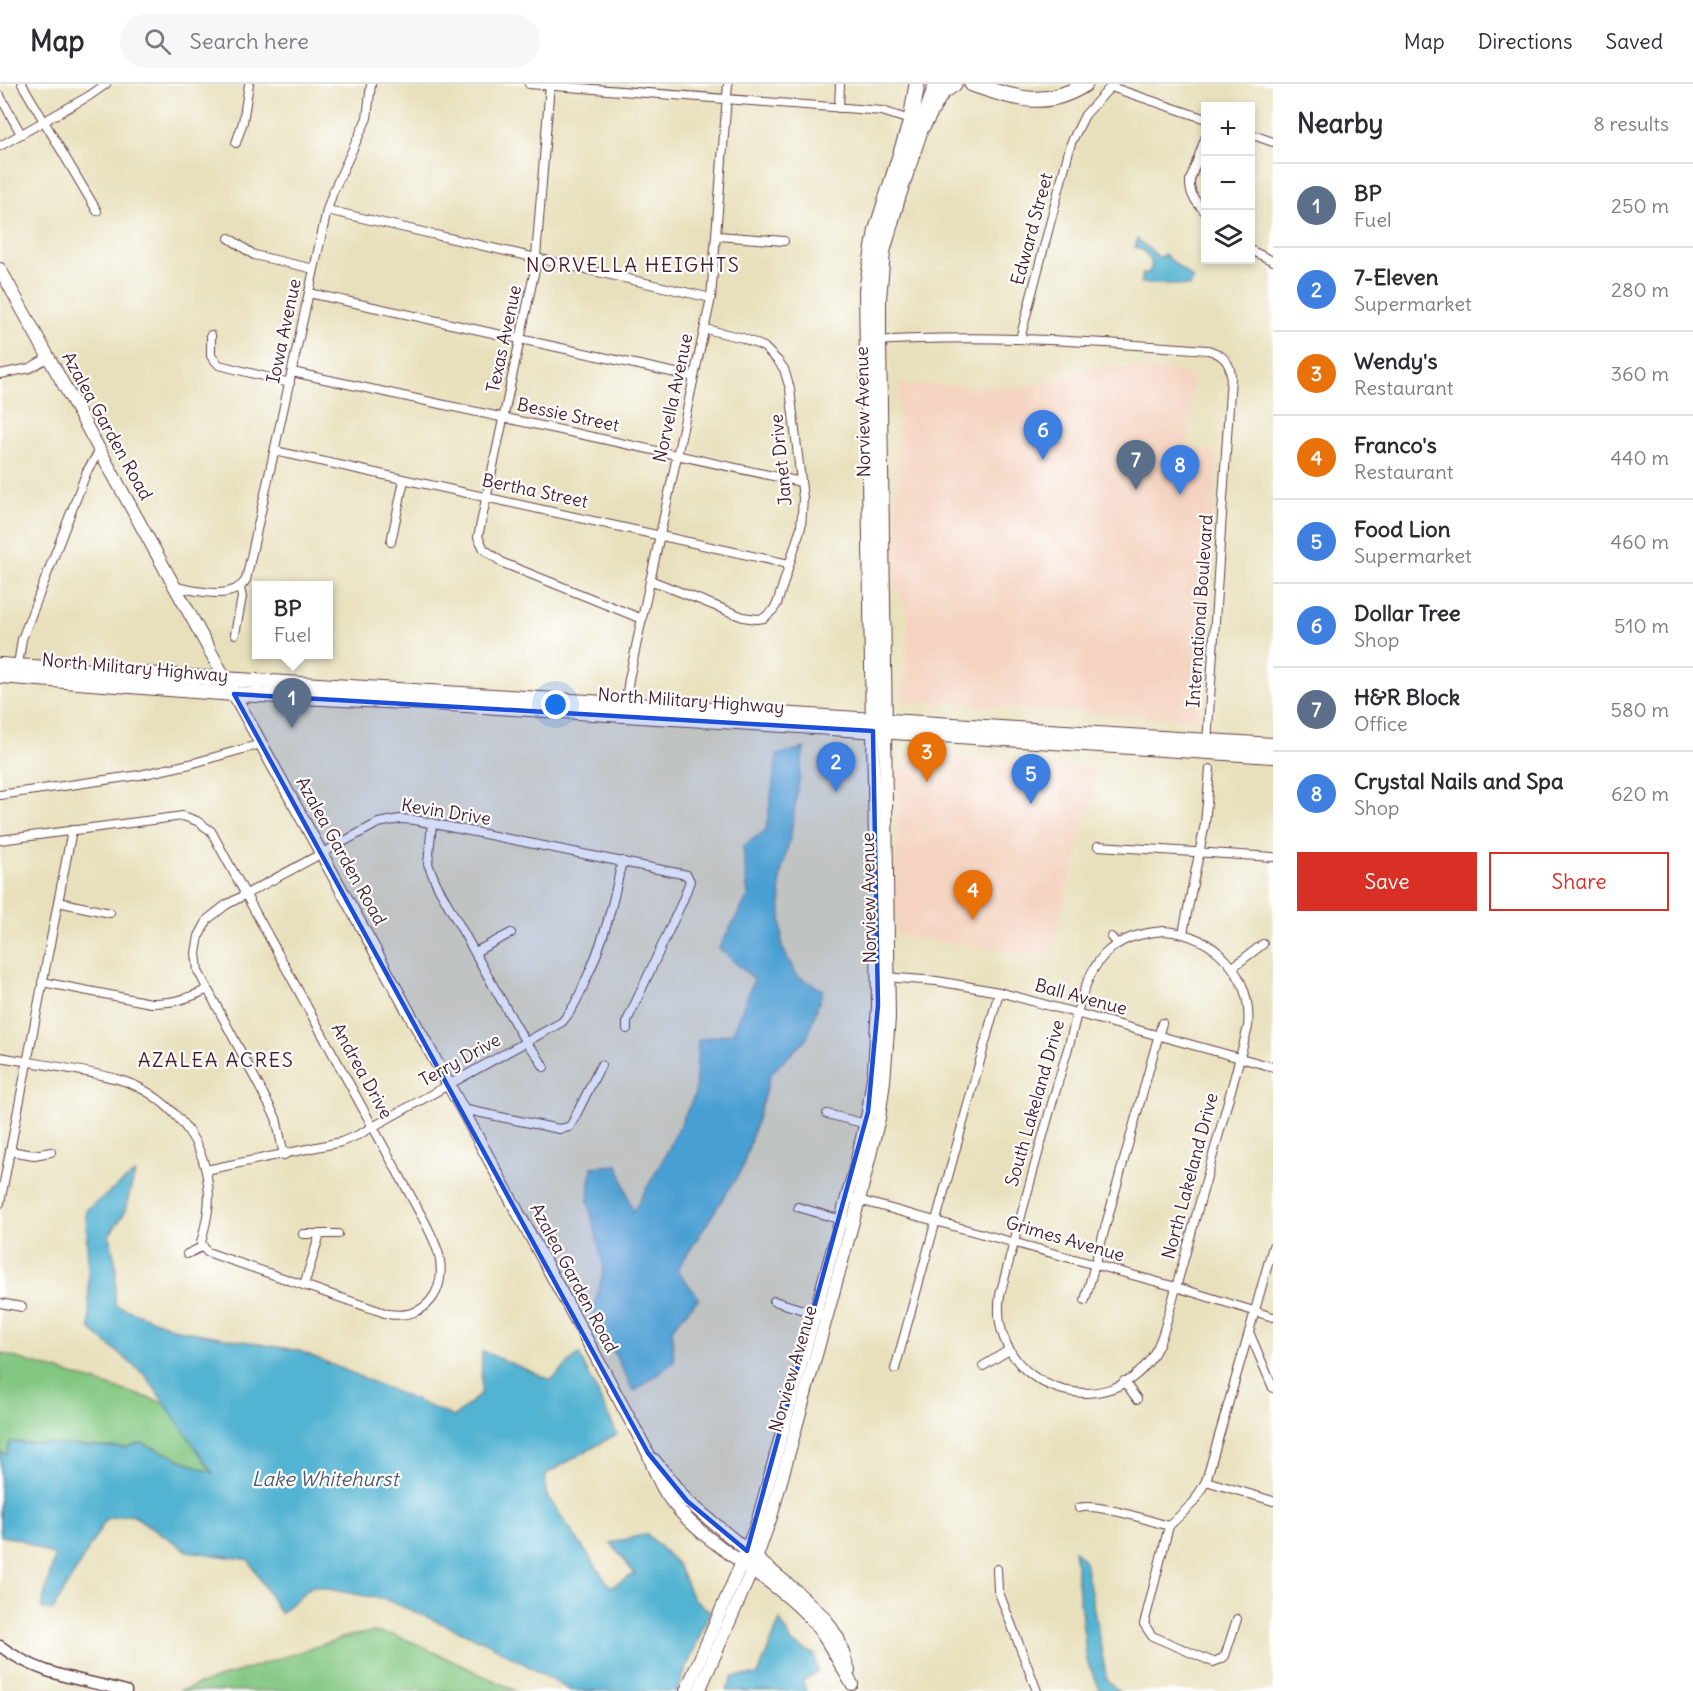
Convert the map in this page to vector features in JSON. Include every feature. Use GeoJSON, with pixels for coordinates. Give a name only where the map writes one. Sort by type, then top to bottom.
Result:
{"type":"FeatureCollection","features":[{"type":"Feature","properties":{"kind":"highway"},"geometry":{"type":"LineString","coordinates":[[917,84],[917,122]]}},
{"type":"Feature","properties":{"kind":"highway"},"geometry":{"type":"LineString","coordinates":[[917,122],[941,93],[954,84]]}},
{"type":"Feature","properties":{"kind":"highway"},"geometry":{"type":"LineString","coordinates":[[972,84],[1014,98],[1041,100],[1063,95],[1085,84]]}},
{"type":"Feature","properties":{"kind":"main road","name":"Norview Avenue"},"geometry":{"type":"LineString","coordinates":[[917,122],[923,84]]}},
{"type":"Feature","properties":{"kind":"main road","name":"Norview Avenue"},"geometry":{"type":"LineString","coordinates":[[699,1691],[749,1560],[757,1523],[821,1315],[871,1126],[888,1044],[883,977],[873,342],[866,290],[876,230],[917,122],[936,84]]}},
{"type":"Feature","properties":{"kind":"main road","name":"Azalea Garden Road"},"geometry":{"type":"LineString","coordinates":[[0,269],[648,1452],[687,1501],[810,1618],[824,1635],[854,1688]]}},
{"type":"Feature","properties":{"kind":"main road","name":"North Military Highway"},"geometry":{"type":"LineString","coordinates":[[0,665],[17,671],[234,694],[625,709]]}},
{"type":"Feature","properties":{"kind":"main road","name":"North Military Highway"},"geometry":{"type":"LineString","coordinates":[[0,676],[17,671],[225,679],[879,726],[1207,746],[1273,745]]}},
{"type":"Feature","properties":{"kind":"main road","name":"North Military Highway"},"geometry":{"type":"LineString","coordinates":[[1207,746],[1273,756]]}},
{"type":"Feature","properties":{"kind":"main road","name":"Norview Avenue"},"geometry":{"type":"LineString","coordinates":[[686,1691],[730,1606]]}},
{"type":"Feature","properties":{"kind":"street"},"geometry":{"type":"LineString","coordinates":[[22,84],[97,211]]}},
{"type":"Feature","properties":{"kind":"street"},"geometry":{"type":"LineString","coordinates":[[0,146],[106,84]]}},
{"type":"Feature","properties":{"kind":"street"},"geometry":{"type":"LineString","coordinates":[[236,143],[243,122],[249,84]]}},
{"type":"Feature","properties":{"kind":"street","name":"Iowa Avenue"},"geometry":{"type":"LineString","coordinates":[[235,634],[242,597],[240,588],[246,580],[327,210],[362,130],[370,106],[371,84]]}},
{"type":"Feature","properties":{"kind":"street"},"geometry":{"type":"LineString","coordinates":[[529,84],[882,111],[917,122]]}},
{"type":"Feature","properties":{"kind":"street","name":"Norvella Avenue"},"geometry":{"type":"LineString","coordinates":[[625,709],[650,580],[711,298],[728,84]]}},
{"type":"Feature","properties":{"kind":"street"},"geometry":{"type":"LineString","coordinates":[[839,108],[840,84]]}},
{"type":"Feature","properties":{"kind":"street","name":"Texas Avenue"},"geometry":{"type":"LineString","coordinates":[[550,85],[536,258],[521,339],[478,531],[480,544],[496,559],[642,619]]}},
{"type":"Feature","properties":{"kind":"street","name":"Edward Street"},"geometry":{"type":"LineString","coordinates":[[1020,339],[1071,143],[1085,115],[1112,85],[1201,117]]}},
{"type":"Feature","properties":{"kind":"street"},"geometry":{"type":"LineString","coordinates":[[0,96],[21,134]]}},
{"type":"Feature","properties":{"kind":"street"},"geometry":{"type":"LineString","coordinates":[[1255,135],[1273,142]]}},
{"type":"Feature","properties":{"kind":"street"},"geometry":{"type":"LineString","coordinates":[[1201,150],[1189,187],[1192,197],[1203,210]]}},
{"type":"Feature","properties":{"kind":"street"},"geometry":{"type":"LineString","coordinates":[[327,210],[711,298]]}},
{"type":"Feature","properties":{"kind":"street"},"geometry":{"type":"LineString","coordinates":[[717,236],[784,242]]}},
{"type":"Feature","properties":{"kind":"street"},"geometry":{"type":"LineString","coordinates":[[229,238],[254,255],[314,269]]}},
{"type":"Feature","properties":{"kind":"street"},"geometry":{"type":"LineString","coordinates":[[1255,252],[1273,261]]}},
{"type":"Feature","properties":{"kind":"street"},"geometry":{"type":"LineString","coordinates":[[309,293],[694,377]]}},
{"type":"Feature","properties":{"kind":"street","name":"Janet Drive"},"geometry":{"type":"LineString","coordinates":[[650,580],[757,620],[768,615],[777,604],[802,519],[803,498],[790,389],[784,369],[770,352],[755,342],[705,329]]}},
{"type":"Feature","properties":{"kind":"street"},"geometry":{"type":"LineString","coordinates":[[211,335],[211,356],[219,365],[290,383]]}},
{"type":"Feature","properties":{"kind":"street"},"geometry":{"type":"LineString","coordinates":[[873,342],[968,338],[1020,339]]}},
{"type":"Feature","properties":{"kind":"street","name":"International Boulevard"},"geometry":{"type":"LineString","coordinates":[[1020,339],[1208,350],[1222,356],[1229,364],[1231,387],[1207,746]]}},
{"type":"Feature","properties":{"kind":"street"},"geometry":{"type":"LineString","coordinates":[[0,374],[30,368],[49,357]]}},
{"type":"Feature","properties":{"kind":"street","name":"Bessie Street"},"geometry":{"type":"LineString","coordinates":[[292,372],[801,482]]}},
{"type":"Feature","properties":{"kind":"street"},"geometry":{"type":"LineString","coordinates":[[17,671],[22,639],[87,471],[100,450]]}},
{"type":"Feature","properties":{"kind":"street","name":"Bertha Street"},"geometry":{"type":"LineString","coordinates":[[275,451],[789,564]]}},
{"type":"Feature","properties":{"kind":"street"},"geometry":{"type":"LineString","coordinates":[[391,542],[404,480]]}},
{"type":"Feature","properties":{"kind":"street"},"geometry":{"type":"LineString","coordinates":[[175,587],[225,593],[240,588]]}},
{"type":"Feature","properties":{"kind":"street"},"geometry":{"type":"LineString","coordinates":[[0,795],[140,775],[261,744]]}},
{"type":"Feature","properties":{"kind":"street"},"geometry":{"type":"LineString","coordinates":[[1183,933],[1205,824],[1210,769]]}},
{"type":"Feature","properties":{"kind":"street","name":"Andrea Drive"},"geometry":{"type":"LineString","coordinates":[[0,840],[183,816],[197,821],[211,831],[426,1224],[439,1254],[437,1290],[428,1304],[411,1314],[388,1314],[304,1285]]}},
{"type":"Feature","properties":{"kind":"street","name":"Kevin Drive"},"geometry":{"type":"LineString","coordinates":[[206,990],[196,963],[197,943],[202,929],[217,912],[378,823],[400,819],[432,823],[687,876],[690,881],[683,900],[627,1021],[627,1029]]}},
{"type":"Feature","properties":{"kind":"street"},"geometry":{"type":"LineString","coordinates":[[432,823],[429,867],[526,1043],[544,1067]]}},
{"type":"Feature","properties":{"kind":"street"},"geometry":{"type":"LineString","coordinates":[[0,1203],[72,830]]}},
{"type":"Feature","properties":{"kind":"street"},"geometry":{"type":"LineString","coordinates":[[1098,846],[1273,857]]}},
{"type":"Feature","properties":{"kind":"street","name":"Terry Drive"},"geometry":{"type":"LineString","coordinates":[[206,1170],[341,1142],[562,1022],[574,1007],[609,924],[622,861]]}},
{"type":"Feature","properties":{"kind":"street"},"geometry":{"type":"LineString","coordinates":[[58,902],[110,913]]}},
{"type":"Feature","properties":{"kind":"street","name":"South Lakeland Drive"},"geometry":{"type":"LineString","coordinates":[[1080,1393],[1062,1390],[1039,1381],[1018,1362],[1009,1350],[999,1324],[999,1302],[1078,1013],[1091,974],[1114,941],[1151,932],[1183,933]]}},
{"type":"Feature","properties":{"kind":"street"},"geometry":{"type":"LineString","coordinates":[[475,952],[511,933]]}},
{"type":"Feature","properties":{"kind":"street","name":"North Lakeland Drive"},"geometry":{"type":"LineString","coordinates":[[1080,1393],[1111,1388],[1124,1381],[1143,1368],[1157,1349],[1248,1027],[1244,988],[1233,967],[1202,940],[1183,933]]}},
{"type":"Feature","properties":{"kind":"street"},"geometry":{"type":"LineString","coordinates":[[1233,967],[1263,944]]}},
{"type":"Feature","properties":{"kind":"street","name":"Ball Avenue"},"geometry":{"type":"LineString","coordinates":[[883,977],[937,981],[999,992],[1273,1067]]}},
{"type":"Feature","properties":{"kind":"street"},"geometry":{"type":"LineString","coordinates":[[42,982],[150,1003],[175,1002],[206,990],[276,1118],[284,1155]]}},
{"type":"Feature","properties":{"kind":"street"},"geometry":{"type":"LineString","coordinates":[[895,1369],[999,992]]}},
{"type":"Feature","properties":{"kind":"street"},"geometry":{"type":"LineString","coordinates":[[1084,1300],[1162,1023]]}},
{"type":"Feature","properties":{"kind":"street"},"geometry":{"type":"LineString","coordinates":[[0,1057],[118,1079],[147,1093],[167,1107],[186,1128],[197,1146],[206,1170],[209,1198],[202,1247]]}},
{"type":"Feature","properties":{"kind":"street"},"geometry":{"type":"LineString","coordinates":[[462,1109],[564,1129],[572,1123],[601,1065]]}},
{"type":"Feature","properties":{"kind":"street"},"geometry":{"type":"LineString","coordinates":[[827,1114],[871,1126]]}},
{"type":"Feature","properties":{"kind":"street"},"geometry":{"type":"LineString","coordinates":[[10,1151],[34,1155],[51,1152]]}},
{"type":"Feature","properties":{"kind":"street","name":"Grimes Avenue"},"geometry":{"type":"LineString","coordinates":[[853,1198],[1176,1287],[1273,1317]]}},
{"type":"Feature","properties":{"kind":"street"},"geometry":{"type":"LineString","coordinates":[[798,1208],[847,1221]]}},
{"type":"Feature","properties":{"kind":"street"},"geometry":{"type":"LineString","coordinates":[[303,1234],[338,1234]]}},
{"type":"Feature","properties":{"kind":"street"},"geometry":{"type":"LineString","coordinates":[[202,1247],[207,1252],[304,1285],[320,1234]]}},
{"type":"Feature","properties":{"kind":"street"},"geometry":{"type":"LineString","coordinates":[[1237,1619],[1226,1653],[1217,1661],[1209,1661],[1148,1632],[1144,1618],[1169,1526],[1194,1502],[1206,1481],[1273,1246]]}},
{"type":"Feature","properties":{"kind":"street"},"geometry":{"type":"LineString","coordinates":[[187,1254],[202,1247]]}},
{"type":"Feature","properties":{"kind":"street"},"geometry":{"type":"LineString","coordinates":[[774,1301],[821,1315]]}},
{"type":"Feature","properties":{"kind":"street"},"geometry":{"type":"LineString","coordinates":[[0,1303],[22,1307]]}},
{"type":"Feature","properties":{"kind":"street"},"geometry":{"type":"LineString","coordinates":[[1249,1332],[1273,1388]]}},
{"type":"Feature","properties":{"kind":"street"},"geometry":{"type":"LineString","coordinates":[[983,1366],[1009,1350]]}},
{"type":"Feature","properties":{"kind":"street"},"geometry":{"type":"LineString","coordinates":[[1124,1381],[1137,1399]]}},
{"type":"Feature","properties":{"kind":"street"},"geometry":{"type":"LineString","coordinates":[[1206,1481],[1273,1501]]}},
{"type":"Feature","properties":{"kind":"street"},"geometry":{"type":"LineString","coordinates":[[1079,1508],[1085,1506],[1098,1508],[1169,1526]]}},
{"type":"Feature","properties":{"kind":"street"},"geometry":{"type":"LineString","coordinates":[[997,1569],[998,1590],[1037,1691]]}},
{"type":"Feature","properties":{"kind":"street"},"geometry":{"type":"LineString","coordinates":[[0,1646],[23,1661],[55,1675],[126,1691]]}},
{"type":"Feature","properties":{"kind":"highlighted area"},"geometry":{"type":"Polygon","coordinates":[[[234,694],[873,731],[878,1005],[868,1112],[747,1551],[687,1501],[648,1453],[234,694]]]}},
{"type":"Feature","properties":{"kind":"shaded area"},"geometry":{"type":"Polygon","coordinates":[[[1102,366],[1186,373],[1193,380],[1188,449],[1217,451],[1197,720],[902,701],[909,618],[895,582],[899,384],[1017,387],[1065,379],[1102,366]]]}},
{"type":"Feature","properties":{"kind":"shaded area"},"geometry":{"type":"Polygon","coordinates":[[[910,757],[1096,768],[1098,773],[1056,933],[1052,943],[1041,953],[1032,955],[900,936],[896,928],[897,770],[910,757]]]}},
{"type":"Feature","properties":{"kind":"green space"},"geometry":{"type":"Polygon","coordinates":[[[0,1353],[165,1403],[214,1474],[142,1443],[125,1448],[10,1442],[7,1454],[0,1453],[0,1353]]]}},
{"type":"Feature","properties":{"kind":"green space"},"geometry":{"type":"Polygon","coordinates":[[[373,1632],[394,1635],[412,1642],[516,1691],[178,1691],[349,1636],[373,1632]]]}},
{"type":"Feature","properties":{"kind":"water"},"geometry":{"type":"Polygon","coordinates":[[[1137,239],[1160,258],[1164,254],[1193,279],[1190,286],[1141,283],[1143,273],[1147,274],[1152,267],[1146,254],[1135,247],[1137,239]]]}},
{"type":"Feature","properties":{"kind":"water"},"geometry":{"type":"Polygon","coordinates":[[[804,748],[791,833],[780,878],[782,947],[797,976],[823,990],[807,1038],[771,1073],[742,1169],[677,1270],[699,1298],[672,1328],[674,1362],[634,1392],[593,1312],[604,1268],[588,1201],[592,1167],[618,1165],[633,1212],[665,1156],[695,1094],[698,1040],[733,1033],[754,979],[719,948],[748,896],[743,846],[766,830],[777,755],[804,748]]]}},
{"type":"Feature","properties":{"kind":"water","name":"Lake Whitehurst"},"geometry":{"type":"Polygon","coordinates":[[[135,1173],[124,1214],[109,1235],[116,1265],[115,1305],[179,1330],[300,1351],[454,1417],[481,1394],[482,1351],[551,1380],[579,1354],[617,1434],[546,1474],[546,1494],[610,1587],[635,1574],[611,1543],[647,1534],[678,1565],[693,1599],[710,1611],[678,1689],[681,1691],[571,1691],[490,1644],[387,1600],[312,1586],[280,1613],[249,1560],[188,1551],[131,1514],[106,1519],[52,1611],[41,1608],[55,1556],[19,1539],[0,1536],[0,1453],[7,1454],[10,1442],[125,1448],[141,1443],[213,1473],[146,1376],[90,1329],[86,1210],[135,1173]]]}},
{"type":"Feature","properties":{"kind":"water"},"geometry":{"type":"Polygon","coordinates":[[[1074,1550],[1085,1561],[1107,1681],[1119,1691],[1101,1691],[1087,1661],[1074,1550]]]}},
{"type":"Feature","properties":{"kind":"water"},"geometry":{"type":"Polygon","coordinates":[[[780,1620],[793,1644],[814,1654],[818,1671],[803,1681],[806,1691],[726,1691],[733,1676],[758,1675],[780,1620]]]}},
{"type":"Feature","properties":{"kind":"place","name":"Dollar Tree"},"geometry":{"type":"Point","coordinates":[1043,460]}},
{"type":"Feature","properties":{"kind":"place","name":"H&R Block"},"geometry":{"type":"Point","coordinates":[1136,490]}},
{"type":"Feature","properties":{"kind":"place","name":"Crystal Nails and Spa"},"geometry":{"type":"Point","coordinates":[1180,495]}},
{"type":"Feature","properties":{"kind":"place","name":"BP"},"geometry":{"type":"Point","coordinates":[292,728]}},
{"type":"Feature","properties":{"kind":"place","name":"Wendy's"},"geometry":{"type":"Point","coordinates":[927,782]}},
{"type":"Feature","properties":{"kind":"place","name":"7-Eleven"},"geometry":{"type":"Point","coordinates":[836,792]}},
{"type":"Feature","properties":{"kind":"place","name":"Food Lion"},"geometry":{"type":"Point","coordinates":[1031,804]}},
{"type":"Feature","properties":{"kind":"place","name":"Franco's"},"geometry":{"type":"Point","coordinates":[973,920]}},
{"type":"Feature","properties":{"kind":"district","name":"NORVELLA HEIGHTS"},"geometry":{"type":"Point","coordinates":[633,265]}},
{"type":"Feature","properties":{"kind":"district","name":"AZALEA ACRES"},"geometry":{"type":"Point","coordinates":[216,1060]}}]}
